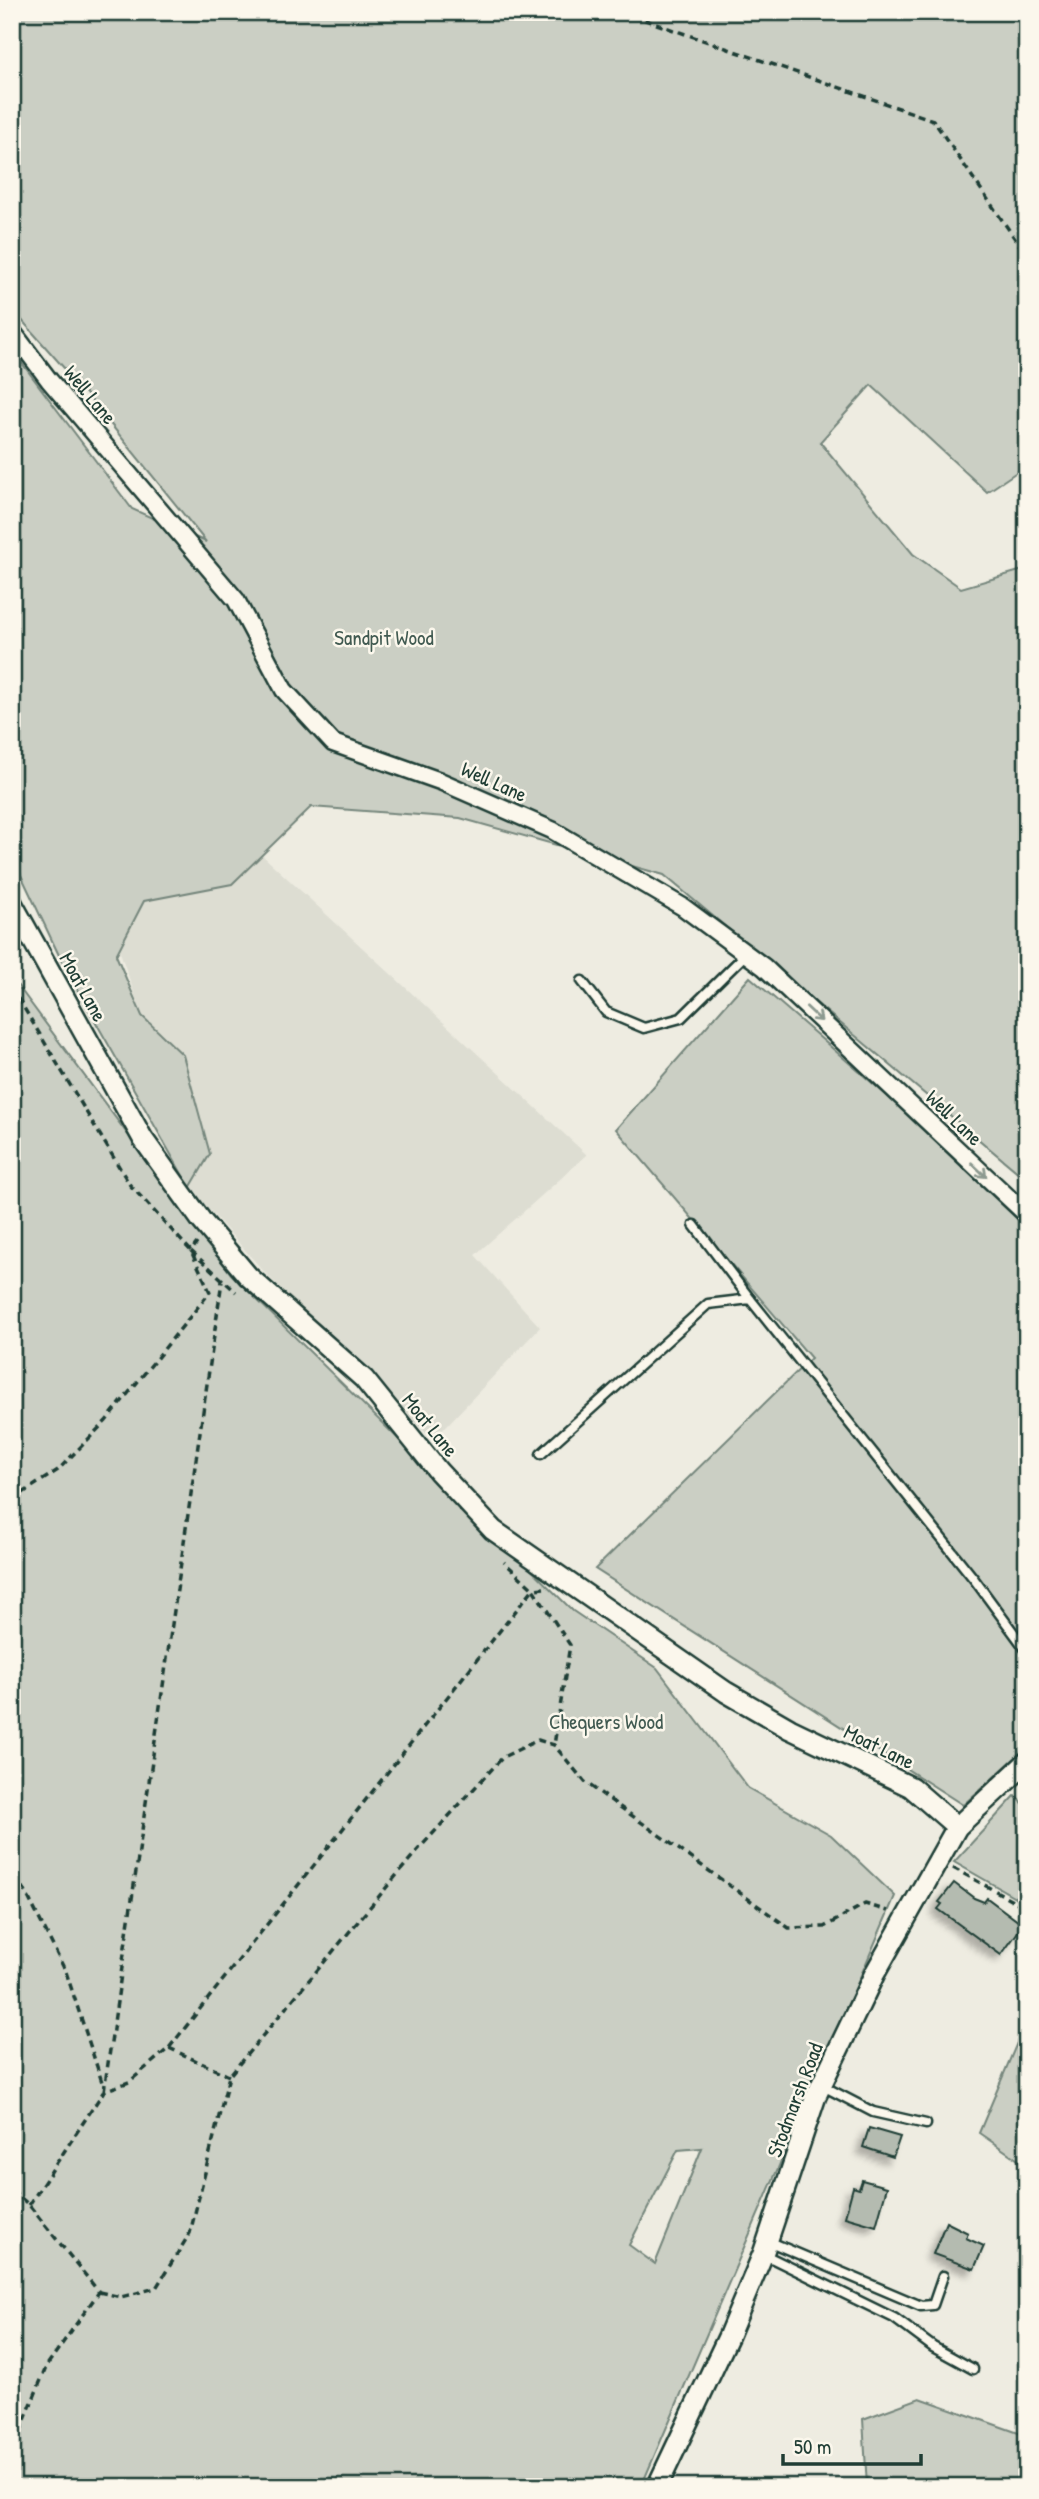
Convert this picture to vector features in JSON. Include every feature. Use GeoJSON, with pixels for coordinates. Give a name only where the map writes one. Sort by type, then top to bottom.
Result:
{"type":"FeatureCollection","features":[{"type":"Feature","properties":{"kind":"street","name":"Well Lane"},"geometry":{"type":"LineString","coordinates":[[12,331],[49,380],[236,600],[284,690],[333,743],[440,781],[552,831],[683,908],[764,967],[1027,1215]]}},
{"type":"Feature","properties":{"kind":"street","name":"Moat Lane"},"geometry":{"type":"LineString","coordinates":[[12,903],[143,1139],[209,1227],[248,1276],[364,1379],[438,1471],[493,1530],[726,1692],[790,1729],[911,1787],[957,1827]]}},
{"type":"Feature","properties":{"kind":"street","name":"Stodmarsh Road"},"geometry":{"type":"LineString","coordinates":[[657,2487],[729,2335],[765,2247],[821,2085],[875,1973],[957,1827],[1027,1762]]}},
{"type":"Feature","properties":{"kind":"lane"},"geometry":{"type":"LineString","coordinates":[[582,981],[606,1012],[644,1028],[681,1017],[746,954]]}},
{"type":"Feature","properties":{"kind":"lane"},"geometry":{"type":"LineString","coordinates":[[694,1225],[974,1579],[1027,1651]]}},
{"type":"Feature","properties":{"kind":"lane"},"geometry":{"type":"LineString","coordinates":[[541,1454],[708,1304],[750,1299]]}},
{"type":"Feature","properties":{"kind":"lane"},"geometry":{"type":"LineString","coordinates":[[821,2085],[873,2112],[926,2123]]}},
{"type":"Feature","properties":{"kind":"lane"},"geometry":{"type":"LineString","coordinates":[[765,2247],[921,2306],[933,2305],[943,2276]]}},
{"type":"Feature","properties":{"kind":"lane"},"geometry":{"type":"LineString","coordinates":[[765,2247],[894,2318],[933,2347],[973,2369]]}},
{"type":"Feature","properties":{"kind":"path"},"geometry":{"type":"LineString","coordinates":[[622,12],[933,120],[1027,256]]}},
{"type":"Feature","properties":{"kind":"path"},"geometry":{"type":"LineString","coordinates":[[12,988],[130,1185],[191,1251],[243,1298]]}},
{"type":"Feature","properties":{"kind":"path"},"geometry":{"type":"LineString","coordinates":[[191,1251],[209,1227]]}},
{"type":"Feature","properties":{"kind":"path"},"geometry":{"type":"LineString","coordinates":[[12,1500],[58,1469],[106,1421],[194,1315],[210,1292],[191,1251]]}},
{"type":"Feature","properties":{"kind":"path"},"geometry":{"type":"LineString","coordinates":[[29,2205],[104,2091],[222,1281]]}},
{"type":"Feature","properties":{"kind":"path"},"geometry":{"type":"LineString","coordinates":[[495,1554],[533,1589],[570,1645],[554,1745]]}},
{"type":"Feature","properties":{"kind":"path"},"geometry":{"type":"LineString","coordinates":[[104,2091],[129,2082],[169,2048],[533,1589]]}},
{"type":"Feature","properties":{"kind":"path"},"geometry":{"type":"LineString","coordinates":[[12,2190],[29,2205],[99,2292],[121,2297],[156,2288],[190,2233],[229,2076],[416,1852],[503,1757],[538,1740],[554,1745],[585,1782],[789,1928],[824,1927],[865,1904],[907,1917]]}},
{"type":"Feature","properties":{"kind":"path"},"geometry":{"type":"LineString","coordinates":[[939,1860],[1027,1908]]}},
{"type":"Feature","properties":{"kind":"path"},"geometry":{"type":"LineString","coordinates":[[12,1865],[66,1972],[101,2073],[104,2091]]}},
{"type":"Feature","properties":{"kind":"path"},"geometry":{"type":"LineString","coordinates":[[169,2048],[229,2076]]}},
{"type":"Feature","properties":{"kind":"path"},"geometry":{"type":"LineString","coordinates":[[12,2452],[47,2365],[99,2292]]}},
{"type":"Feature","properties":{"kind":"shaded area"},"geometry":{"type":"Polygon","coordinates":[[[262,855],[587,1155],[475,1255],[540,1327],[433,1440],[266,1274],[190,1188],[210,1154],[183,1055],[142,1016],[119,949],[144,901],[232,884],[262,855]]]}},
{"type":"Feature","properties":{"kind":"green space","name":"Sandpit Wood"},"geometry":{"type":"Polygon","coordinates":[[[12,12],[1027,12],[1027,1180],[664,875],[460,818],[311,807],[232,884],[144,901],[116,955],[142,1016],[183,1055],[210,1154],[190,1188],[65,968],[12,856],[12,350],[132,509],[206,542],[79,385],[12,309],[12,12]],[[871,385],[820,442],[913,554],[961,588],[1023,570],[1021,469],[987,492],[871,385]]]}},
{"type":"Feature","properties":{"kind":"green space"},"geometry":{"type":"Polygon","coordinates":[[[750,977],[1027,1217],[1027,1747],[963,1805],[595,1569],[811,1358],[616,1129],[750,977]]]}},
{"type":"Feature","properties":{"kind":"green space","name":"Chequers Wood"},"geometry":{"type":"Polygon","coordinates":[[[18,986],[231,1274],[573,1611],[657,1668],[748,1788],[831,1835],[895,1896],[641,2487],[12,2487],[12,1415],[15,1418],[12,1413],[12,989],[18,986]],[[702,2148],[678,2150],[629,2245],[655,2264],[702,2148]]]}},
{"type":"Feature","properties":{"kind":"green space"},"geometry":{"type":"Polygon","coordinates":[[[1015,1796],[1027,1807],[1027,1904],[954,1862],[1015,1796]]]}},
{"type":"Feature","properties":{"kind":"green space"},"geometry":{"type":"Polygon","coordinates":[[[1027,2019],[1027,2166],[979,2133],[1027,2019]]]}},
{"type":"Feature","properties":{"kind":"green space"},"geometry":{"type":"Polygon","coordinates":[[[920,2398],[1027,2436],[1027,2487],[867,2487],[863,2419],[920,2398]]]}},
{"type":"Feature","properties":{"kind":"building"},"geometry":{"type":"Polygon","coordinates":[[[954,1883],[974,1898],[984,1902],[987,1898],[1023,1925],[1001,1955],[938,1909],[942,1904],[939,1902],[954,1883]]]}},
{"type":"Feature","properties":{"kind":"building"},"geometry":{"type":"Polygon","coordinates":[[[869,2128],[900,2137],[893,2157],[863,2147],[869,2128]]]}},
{"type":"Feature","properties":{"kind":"building"},"geometry":{"type":"Polygon","coordinates":[[[862,2180],[887,2187],[876,2226],[845,2217],[853,2187],[859,2189],[862,2180]]]}},
{"type":"Feature","properties":{"kind":"building"},"geometry":{"type":"Polygon","coordinates":[[[946,2222],[968,2233],[966,2238],[984,2246],[974,2269],[933,2254],[946,2222]]]}}]}
